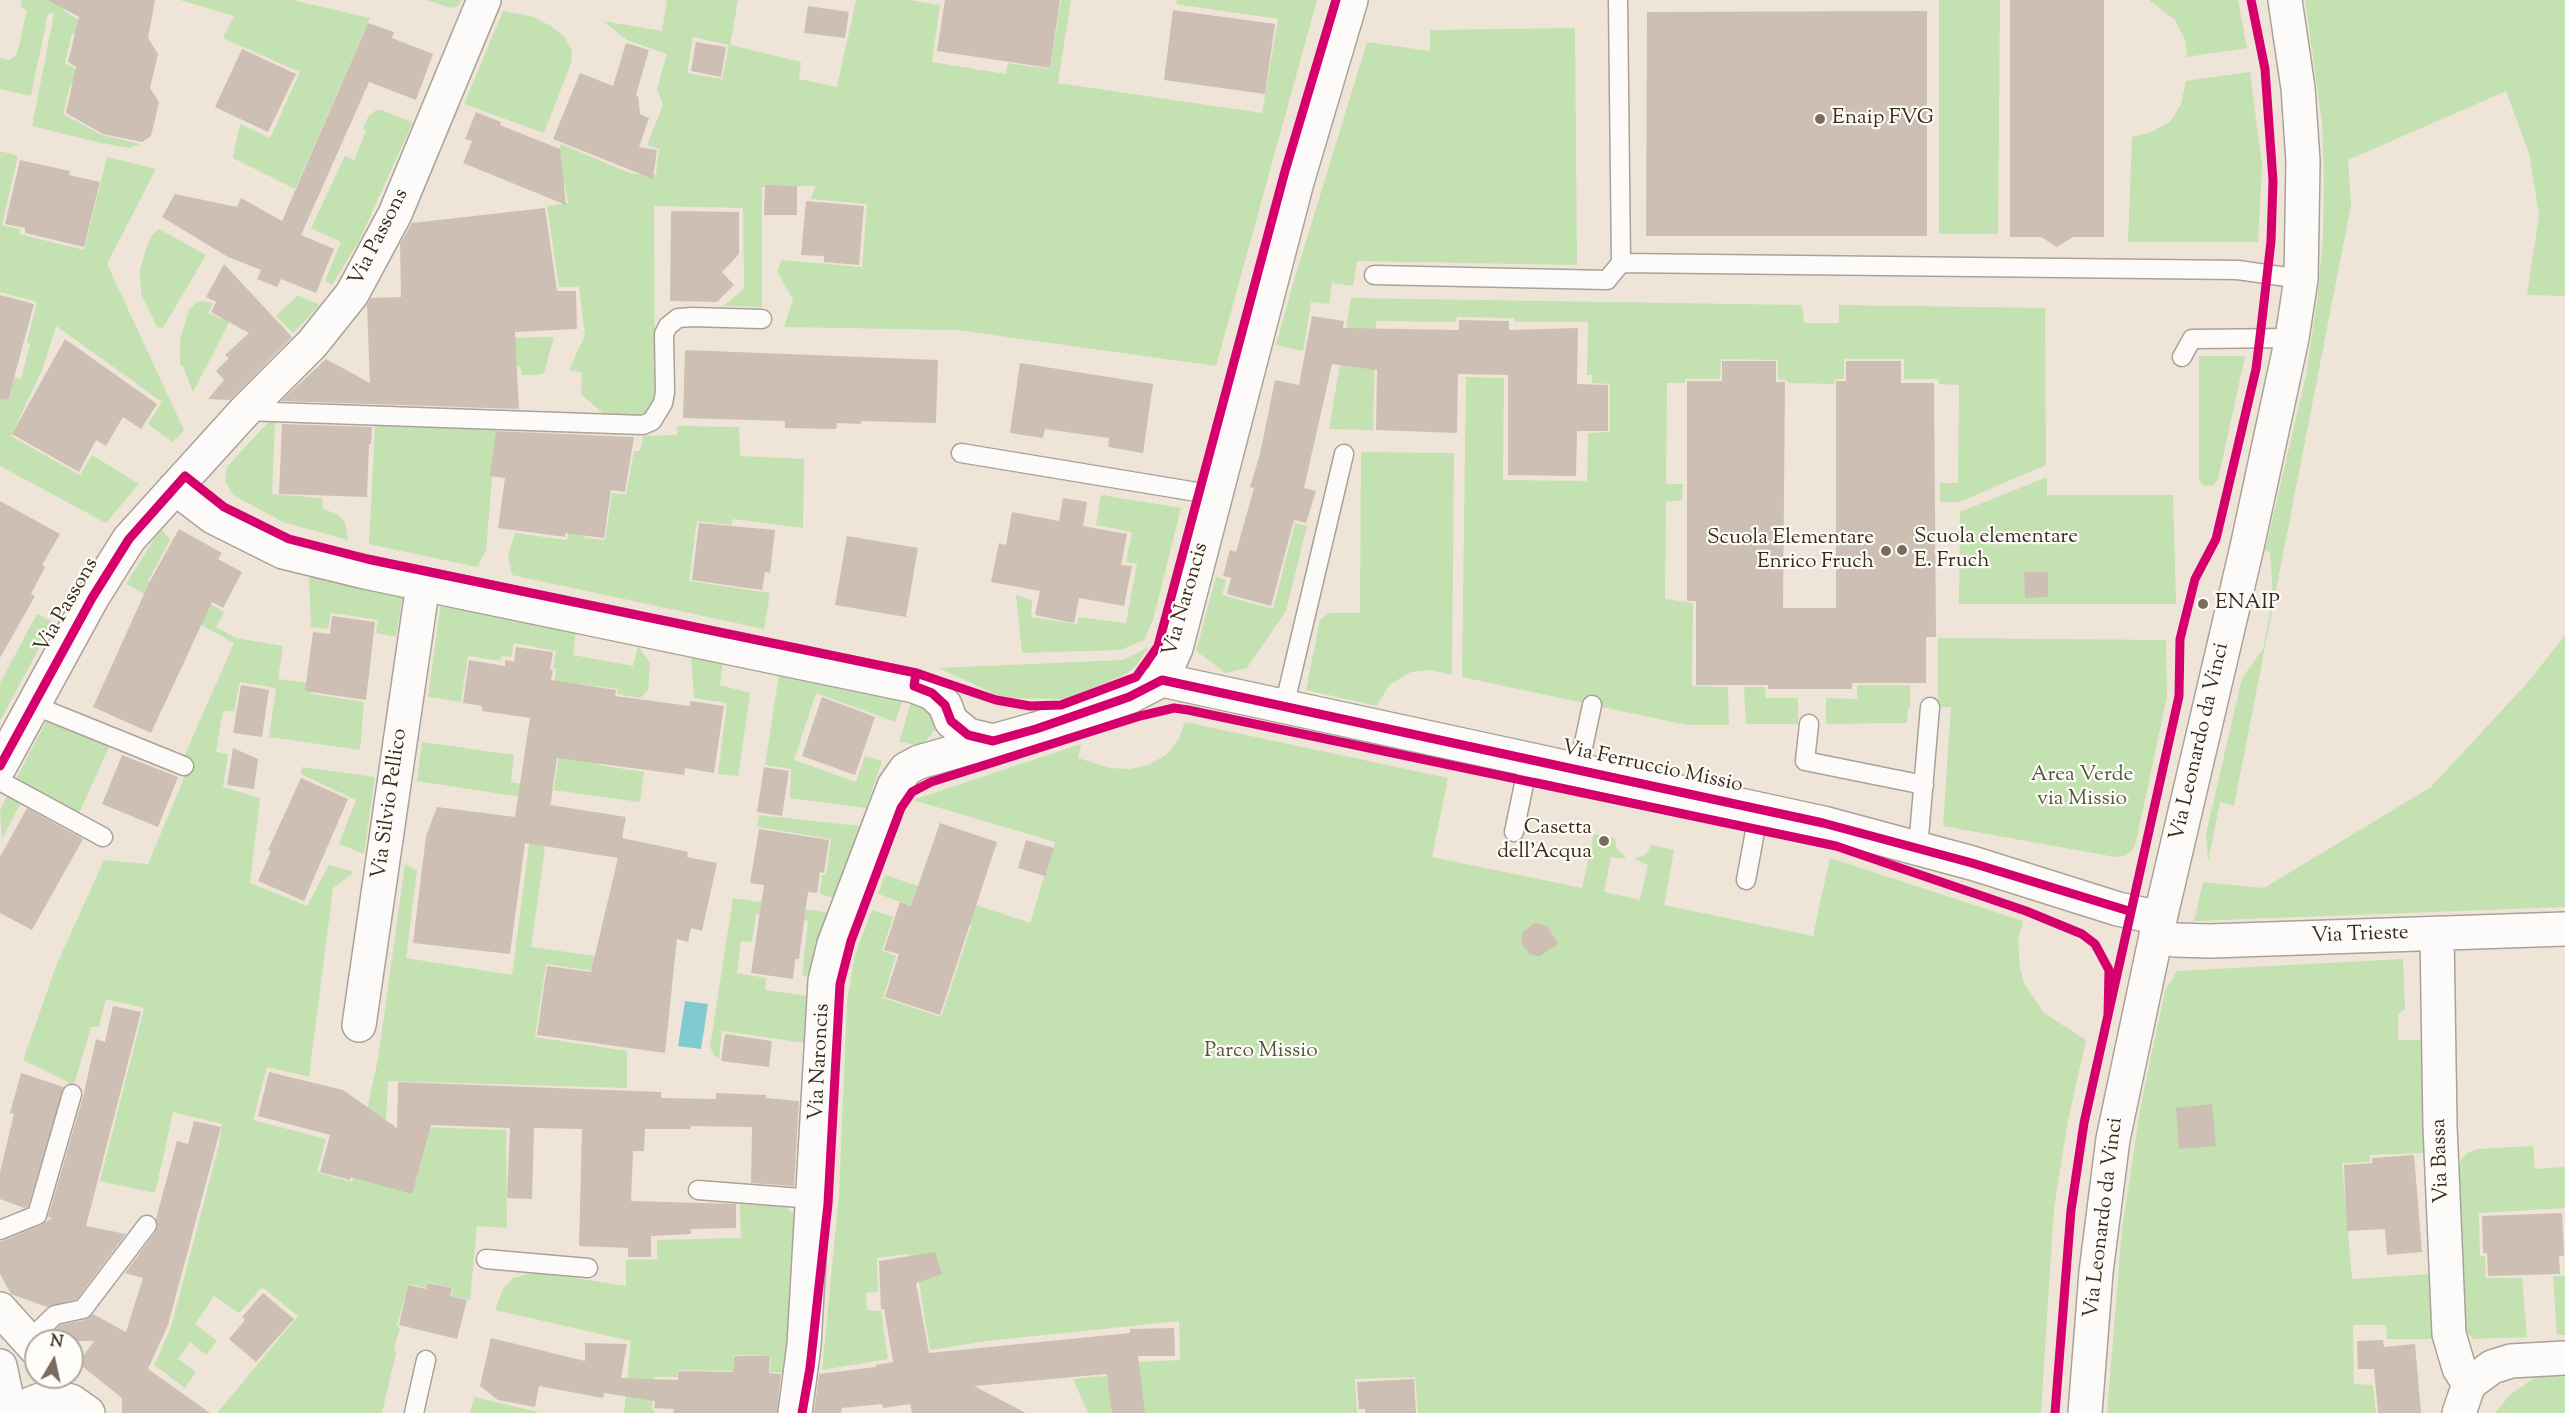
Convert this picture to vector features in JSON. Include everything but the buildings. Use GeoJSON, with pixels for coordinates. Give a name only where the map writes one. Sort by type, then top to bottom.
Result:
{"type":"FeatureCollection","features":[{"type":"Feature","properties":{"kind":"street","name":"Via Passons"},"geometry":{"type":"LineString","coordinates":[[0,766],[92,598],[129,539],[245,411],[312,344],[352,294],[395,214],[484,0]]}},
{"type":"Feature","properties":{"kind":"street","name":"Via Naroncis"},"geometry":{"type":"LineString","coordinates":[[795,1413],[804,1345],[825,981],[834,944],[894,786],[906,769],[920,762],[1129,697],[1162,680],[1176,648],[1297,182],[1351,0]]}},
{"type":"Feature","properties":{"kind":"street","name":"Via Leonardo da Vinci"},"geometry":{"type":"LineString","coordinates":[[2085,1413],[2096,1272],[2113,1139],[2158,927],[2247,547],[2292,338],[2301,279],[2303,161],[2298,88],[2285,0]]}},
{"type":"Feature","properties":{"kind":"street"},"geometry":{"type":"LineString","coordinates":[[175,488],[213,517],[283,552],[423,584],[914,686],[932,693],[945,705],[951,721],[968,735],[993,741]]}},
{"type":"Feature","properties":{"kind":"street","name":"Via Silvio Pellico"},"geometry":{"type":"LineString","coordinates":[[358,1025],[423,584]]}},
{"type":"Feature","properties":{"kind":"street","name":"Via Ferruccio Missio"},"geometry":{"type":"LineString","coordinates":[[1162,680],[1824,823],[1918,848],[2118,909],[2158,927]]}},
{"type":"Feature","properties":{"kind":"street"},"geometry":{"type":"LineString","coordinates":[[920,762],[948,737],[951,721]]}},
{"type":"Feature","properties":{"kind":"street","name":"Via Trieste"},"geometry":{"type":"LineString","coordinates":[[2158,927],[2175,940],[2210,941],[2565,929]]}},
{"type":"Feature","properties":{"kind":"street","name":"Via Bassa"},"geometry":{"type":"LineString","coordinates":[[2437,933],[2440,1126],[2449,1334],[2459,1368],[2464,1399]]}},
{"type":"Feature","properties":{"kind":"street"},"geometry":{"type":"LineString","coordinates":[[0,1309],[24,1336]]}},
{"type":"Feature","properties":{"kind":"street","name":"Via Bassa"},"geometry":{"type":"LineString","coordinates":[[2464,1399],[2492,1367],[2511,1361],[2565,1358]]}},
{"type":"Feature","properties":{"kind":"street"},"geometry":{"type":"LineString","coordinates":[[0,1366],[10,1413]]}},
{"type":"Feature","properties":{"kind":"street"},"geometry":{"type":"LineString","coordinates":[[69,1389],[86,1411]]}},
{"type":"Feature","properties":{"kind":"street"},"geometry":{"type":"LineString","coordinates":[[19,1413],[30,1404],[43,1399],[57,1398],[71,1401],[86,1411]]}},
{"type":"Feature","properties":{"kind":"lane"},"geometry":{"type":"LineString","coordinates":[[1374,275],[1607,280],[1621,262],[1618,0]]}},
{"type":"Feature","properties":{"kind":"lane"},"geometry":{"type":"LineString","coordinates":[[1621,262],[2238,270],[2301,279]]}},
{"type":"Feature","properties":{"kind":"lane"},"geometry":{"type":"LineString","coordinates":[[245,411],[643,425],[652,421],[663,403],[665,392],[664,334],[668,326],[678,318],[692,317],[762,320]]}},
{"type":"Feature","properties":{"kind":"lane"},"geometry":{"type":"LineString","coordinates":[[2182,357],[2192,339],[2292,338]]}},
{"type":"Feature","properties":{"kind":"lane"},"geometry":{"type":"LineString","coordinates":[[961,453],[1215,495]]}},
{"type":"Feature","properties":{"kind":"lane"},"geometry":{"type":"LineString","coordinates":[[1284,707],[1344,454]]}},
{"type":"Feature","properties":{"kind":"lane"},"geometry":{"type":"LineString","coordinates":[[33,705],[184,766]]}},
{"type":"Feature","properties":{"kind":"lane"},"geometry":{"type":"LineString","coordinates":[[1578,771],[1592,705]]}},
{"type":"Feature","properties":{"kind":"lane"},"geometry":{"type":"LineString","coordinates":[[1918,848],[1930,707]]}},
{"type":"Feature","properties":{"kind":"lane"},"geometry":{"type":"LineString","coordinates":[[1809,724],[1804,761],[1924,785]]}},
{"type":"Feature","properties":{"kind":"lane"},"geometry":{"type":"LineString","coordinates":[[1514,832],[1528,760]]}},
{"type":"Feature","properties":{"kind":"lane"},"geometry":{"type":"LineString","coordinates":[[0,782],[103,837]]}},
{"type":"Feature","properties":{"kind":"lane"},"geometry":{"type":"LineString","coordinates":[[1746,880],[1759,810]]}},
{"type":"Feature","properties":{"kind":"lane"},"geometry":{"type":"LineString","coordinates":[[0,1230],[37,1215],[72,1094]]}},
{"type":"Feature","properties":{"kind":"lane"},"geometry":{"type":"LineString","coordinates":[[698,1190],[814,1199]]}},
{"type":"Feature","properties":{"kind":"lane"},"geometry":{"type":"LineString","coordinates":[[44,1329],[55,1315],[83,1309],[147,1225]]}},
{"type":"Feature","properties":{"kind":"lane"},"geometry":{"type":"LineString","coordinates":[[486,1259],[588,1268]]}},
{"type":"Feature","properties":{"kind":"lane"},"geometry":{"type":"LineString","coordinates":[[414,1413],[426,1360]]}},
{"type":"Feature","properties":{"kind":"green space"},"geometry":{"type":"Polygon","coordinates":[[[22,0],[66,0],[64,11],[99,32],[72,34],[65,63],[101,84],[70,85],[63,114],[102,135],[140,144],[130,148],[32,126],[54,14],[48,13],[31,96],[0,89],[0,58],[10,60],[17,54],[27,10],[21,8],[22,0]]]}},
{"type":"Feature","properties":{"kind":"green space"},"geometry":{"type":"Polygon","coordinates":[[[180,0],[292,0],[370,18],[295,189],[233,158],[240,124],[270,138],[300,72],[223,38],[234,16],[180,0]]]}},
{"type":"Feature","properties":{"kind":"green space"},"geometry":{"type":"Polygon","coordinates":[[[426,0],[461,0],[458,6],[451,8],[426,0]]]}},
{"type":"Feature","properties":{"kind":"green space"},"geometry":{"type":"Polygon","coordinates":[[[667,0],[738,0],[730,45],[801,62],[799,79],[837,87],[856,0],[909,0],[940,5],[932,62],[1006,74],[1008,63],[1050,69],[1061,0],[1071,0],[1058,83],[1262,113],[1278,19],[1176,4],[1177,0],[1317,0],[1216,366],[957,330],[784,327],[793,300],[777,271],[782,260],[862,267],[867,204],[811,199],[815,186],[762,187],[762,307],[724,306],[744,288],[743,208],[654,206],[655,392],[651,405],[644,414],[635,418],[607,417],[581,394],[582,372],[569,370],[585,335],[579,287],[559,287],[547,206],[568,203],[565,185],[543,187],[561,144],[632,174],[656,174],[659,149],[647,145],[663,105],[657,89],[667,54],[627,40],[603,21],[662,31],[667,0]],[[693,37],[687,73],[722,79],[729,45],[693,37]]]}},
{"type":"Feature","properties":{"kind":"green space"},"geometry":{"type":"Polygon","coordinates":[[[1939,0],[2000,0],[1998,234],[1939,234],[1939,0]]]}},
{"type":"Feature","properties":{"kind":"green space"},"geometry":{"type":"Polygon","coordinates":[[[2149,0],[2238,0],[2247,48],[2187,57],[2185,40],[2175,20],[2149,0]]]}},
{"type":"Feature","properties":{"kind":"green space"},"geometry":{"type":"Polygon","coordinates":[[[2305,0],[2565,0],[2565,296],[2527,295],[2539,215],[2529,153],[2506,91],[2348,160],[2351,205],[2234,806],[2220,802],[2208,862],[2206,834],[2242,678],[2263,649],[2273,598],[2270,552],[2265,551],[2306,375],[2317,301],[2323,237],[2322,122],[2305,0]]]}},
{"type":"Feature","properties":{"kind":"green space"},"geometry":{"type":"Polygon","coordinates":[[[503,11],[531,16],[549,25],[564,36],[572,51],[571,63],[544,133],[464,104],[503,11]]]}},
{"type":"Feature","properties":{"kind":"green space"},"geometry":{"type":"Polygon","coordinates":[[[1575,28],[1577,265],[1357,261],[1353,286],[1332,283],[1329,304],[1311,302],[1303,351],[1276,345],[1367,42],[1430,51],[1430,30],[1575,28]]]}},
{"type":"Feature","properties":{"kind":"green space"},"geometry":{"type":"Polygon","coordinates":[[[2250,72],[2262,165],[2258,242],[2128,242],[2132,137],[2149,133],[2170,122],[2181,104],[2186,81],[2250,72]]]}},
{"type":"Feature","properties":{"kind":"green space"},"geometry":{"type":"Polygon","coordinates":[[[376,110],[413,122],[358,243],[332,285],[325,281],[341,242],[311,228],[345,156],[354,160],[366,131],[363,128],[368,117],[376,110]]]}},
{"type":"Feature","properties":{"kind":"green space"},"geometry":{"type":"Polygon","coordinates":[[[0,151],[18,156],[2,225],[20,229],[19,234],[84,250],[107,157],[156,169],[107,264],[184,430],[173,442],[148,424],[162,402],[56,326],[43,368],[11,436],[80,475],[92,455],[139,484],[106,523],[0,466],[0,374],[21,379],[30,344],[27,341],[37,302],[0,292],[0,151]]]}},
{"type":"Feature","properties":{"kind":"green space"},"geometry":{"type":"Polygon","coordinates":[[[159,229],[206,255],[163,328],[157,327],[141,294],[140,270],[152,235],[159,229]]]}},
{"type":"Feature","properties":{"kind":"green space"},"geometry":{"type":"Polygon","coordinates":[[[298,295],[320,305],[293,333],[276,316],[298,295]]]}},
{"type":"Feature","properties":{"kind":"green space"},"geometry":{"type":"Polygon","coordinates":[[[1351,298],[1802,305],[1804,323],[1839,323],[1839,305],[2045,308],[2046,465],[1959,502],[1940,502],[1940,483],[1958,483],[1959,385],[1939,384],[1938,379],[1904,379],[1904,359],[1844,359],[1844,379],[1835,379],[1835,384],[1788,383],[1786,380],[1778,379],[1778,360],[1721,359],[1720,379],[1685,379],[1685,383],[1667,383],[1666,484],[1683,484],[1682,500],[1666,502],[1665,599],[1693,603],[1692,686],[1728,687],[1729,725],[1687,725],[1462,677],[1466,377],[1504,378],[1503,480],[1587,481],[1588,433],[1610,432],[1610,384],[1592,383],[1592,375],[1587,375],[1588,322],[1515,322],[1514,318],[1457,317],[1456,322],[1376,321],[1373,430],[1329,429],[1351,298]]]}},
{"type":"Feature","properties":{"kind":"green space"},"geometry":{"type":"Polygon","coordinates":[[[196,302],[213,303],[208,313],[222,319],[227,311],[233,315],[193,392],[183,366],[180,365],[180,340],[189,310],[196,302]]]}},
{"type":"Feature","properties":{"kind":"green space"},"geometry":{"type":"Polygon","coordinates":[[[554,337],[544,373],[536,375],[522,375],[521,367],[489,368],[420,339],[554,337]]]}},
{"type":"Feature","properties":{"kind":"green space"},"geometry":{"type":"Polygon","coordinates":[[[2199,356],[2245,356],[2218,480],[2213,485],[2205,486],[2199,481],[2199,356]]]}},
{"type":"Feature","properties":{"kind":"green space"},"geometry":{"type":"Polygon","coordinates":[[[269,421],[275,421],[272,494],[322,498],[323,509],[337,514],[345,523],[348,540],[283,522],[233,495],[225,481],[227,467],[269,421]]]}},
{"type":"Feature","properties":{"kind":"green space"},"geometry":{"type":"Polygon","coordinates":[[[375,426],[496,430],[486,551],[477,567],[369,544],[375,426]]]}},
{"type":"Feature","properties":{"kind":"green space"},"geometry":{"type":"Polygon","coordinates":[[[677,426],[739,427],[740,456],[804,459],[803,528],[733,519],[731,525],[697,521],[689,581],[770,593],[764,629],[512,575],[508,556],[515,533],[567,540],[576,483],[592,485],[584,538],[605,540],[612,493],[626,494],[634,451],[640,451],[643,436],[677,435],[677,426]]]}},
{"type":"Feature","properties":{"kind":"green space"},"geometry":{"type":"Polygon","coordinates":[[[1361,452],[1454,453],[1452,675],[1431,670],[1411,672],[1389,685],[1377,706],[1306,690],[1320,620],[1329,613],[1360,613],[1361,452]]]}},
{"type":"Feature","properties":{"kind":"green space"},"geometry":{"type":"Polygon","coordinates":[[[2047,477],[2047,495],[2173,495],[2176,604],[1959,604],[1960,512],[2047,477]]]}},
{"type":"Feature","properties":{"kind":"green space"},"geometry":{"type":"Polygon","coordinates":[[[1101,495],[1181,508],[1153,620],[1144,640],[1120,650],[1022,653],[1016,595],[1032,600],[1031,617],[1077,624],[1079,617],[1126,623],[1137,564],[1126,562],[1132,532],[1096,525],[1101,495]]]}},
{"type":"Feature","properties":{"kind":"green space"},"geometry":{"type":"Polygon","coordinates":[[[1295,523],[1307,526],[1286,611],[1247,668],[1226,673],[1196,651],[1216,577],[1226,580],[1222,595],[1273,609],[1295,523]]]}},
{"type":"Feature","properties":{"kind":"green space"},"geometry":{"type":"Polygon","coordinates":[[[161,528],[170,540],[148,581],[202,610],[206,601],[224,612],[216,627],[236,638],[283,646],[278,679],[311,683],[311,694],[364,702],[360,750],[269,737],[276,688],[240,682],[234,711],[223,711],[216,752],[228,754],[223,787],[260,798],[250,883],[307,906],[329,865],[354,872],[333,888],[309,1077],[267,1067],[253,1120],[326,1139],[317,1172],[352,1182],[378,1059],[405,864],[417,870],[406,958],[512,975],[535,799],[417,781],[422,742],[514,755],[511,782],[554,789],[562,733],[547,730],[556,669],[553,668],[556,651],[514,643],[511,657],[501,656],[501,661],[468,656],[461,702],[428,697],[441,602],[576,632],[573,655],[633,666],[638,646],[650,663],[648,690],[640,698],[617,694],[618,689],[580,684],[571,755],[599,759],[599,765],[644,772],[640,802],[553,790],[531,947],[645,963],[642,978],[546,964],[535,1037],[627,1051],[627,1088],[388,1081],[386,1123],[393,1124],[392,1136],[418,1127],[506,1130],[507,1228],[477,1226],[470,1300],[451,1296],[453,1288],[427,1282],[425,1288],[408,1284],[397,1326],[400,1329],[394,1347],[396,1353],[382,1413],[217,1413],[298,1316],[262,1287],[239,1313],[214,1296],[195,1324],[217,1341],[206,1355],[190,1342],[178,1359],[196,1372],[185,1388],[154,1365],[171,1327],[219,1145],[222,1124],[173,1112],[155,1193],[100,1181],[144,1008],[106,999],[99,1027],[91,1027],[74,1085],[23,1060],[56,966],[104,860],[148,864],[184,778],[183,759],[234,643],[126,584],[161,528]]]}},
{"type":"Feature","properties":{"kind":"green space"},"geometry":{"type":"Polygon","coordinates":[[[309,575],[403,593],[396,637],[376,633],[378,620],[331,613],[328,629],[311,627],[309,575]]]}},
{"type":"Feature","properties":{"kind":"green space"},"geometry":{"type":"Polygon","coordinates":[[[37,614],[53,622],[0,721],[0,683],[37,614]]]}},
{"type":"Feature","properties":{"kind":"green space"},"geometry":{"type":"Polygon","coordinates":[[[2565,635],[2565,907],[2194,921],[2203,882],[2264,888],[2431,787],[2529,681],[2565,635]]]}},
{"type":"Feature","properties":{"kind":"green space","name":"Area Verde via Missio"},"geometry":{"type":"Polygon","coordinates":[[[1938,638],[2166,640],[2167,697],[2136,842],[2132,851],[2124,856],[2115,857],[1943,826],[1951,707],[1938,707],[1938,638]]]}},
{"type":"Feature","properties":{"kind":"green space"},"geometry":{"type":"Polygon","coordinates":[[[1149,647],[1135,667],[1124,675],[1066,699],[1003,698],[939,668],[1123,660],[1149,647]]]}},
{"type":"Feature","properties":{"kind":"green space"},"geometry":{"type":"Polygon","coordinates":[[[691,656],[723,662],[720,685],[750,693],[738,776],[718,774],[727,703],[694,698],[691,656]]]}},
{"type":"Feature","properties":{"kind":"green space"},"geometry":{"type":"Polygon","coordinates":[[[779,674],[903,699],[895,722],[816,693],[794,760],[856,782],[865,756],[882,761],[866,808],[790,798],[791,769],[765,765],[779,674]]]}},
{"type":"Feature","properties":{"kind":"green space"},"geometry":{"type":"Polygon","coordinates":[[[1857,685],[1910,685],[1907,723],[1826,724],[1826,698],[1857,699],[1857,685]]]}},
{"type":"Feature","properties":{"kind":"green space"},"geometry":{"type":"Polygon","coordinates":[[[1744,687],[1765,687],[1766,698],[1798,698],[1798,724],[1746,724],[1744,687]]]}},
{"type":"Feature","properties":{"kind":"green space"},"geometry":{"type":"Polygon","coordinates":[[[915,699],[922,699],[936,720],[935,730],[924,743],[916,745],[899,742],[911,702],[915,699]]]}},
{"type":"Feature","properties":{"kind":"green space"},"geometry":{"type":"Polygon","coordinates":[[[49,716],[111,743],[79,813],[16,779],[49,716]]]}},
{"type":"Feature","properties":{"kind":"green space","name":"Parco Missio"},"geometry":{"type":"Polygon","coordinates":[[[1185,722],[1448,778],[1432,857],[1582,888],[1594,834],[1615,838],[1616,847],[1625,859],[1611,857],[1604,892],[1640,900],[1648,865],[1634,859],[1645,855],[1652,845],[1674,850],[1664,905],[1813,936],[1830,858],[2023,921],[2018,940],[2020,968],[2024,983],[2044,1013],[2086,1040],[2068,1120],[2054,1208],[2041,1413],[1418,1413],[1415,1377],[1355,1379],[1357,1413],[1088,1413],[1073,1379],[1136,1373],[1135,1362],[1180,1360],[1179,1321],[987,1341],[930,1350],[918,1277],[908,1254],[877,1258],[878,1292],[866,1293],[867,1310],[881,1311],[888,1359],[822,1370],[839,1195],[847,1002],[855,955],[872,910],[893,917],[882,951],[896,956],[883,998],[941,1017],[971,926],[878,894],[885,875],[1030,923],[1055,842],[913,800],[1081,744],[1078,758],[1110,768],[1129,769],[1148,765],[1166,755],[1178,740],[1185,722]]]}},
{"type":"Feature","properties":{"kind":"green space"},"geometry":{"type":"Polygon","coordinates":[[[302,767],[375,777],[364,854],[339,844],[356,800],[301,774],[302,767]]]}},
{"type":"Feature","properties":{"kind":"green space"},"geometry":{"type":"Polygon","coordinates":[[[7,796],[21,803],[2,839],[0,810],[7,796]]]}},
{"type":"Feature","properties":{"kind":"green space"},"geometry":{"type":"Polygon","coordinates":[[[759,815],[859,826],[835,898],[820,894],[822,875],[826,875],[831,839],[757,827],[759,815]]]}},
{"type":"Feature","properties":{"kind":"green space"},"geometry":{"type":"Polygon","coordinates":[[[733,898],[830,913],[808,976],[802,975],[808,921],[756,914],[752,942],[741,941],[737,973],[766,978],[765,990],[808,996],[806,1043],[722,1031],[719,1058],[714,1055],[710,1047],[733,898]]]}},
{"type":"Feature","properties":{"kind":"green space"},"geometry":{"type":"Polygon","coordinates":[[[2403,959],[2405,1009],[2398,1014],[2398,1040],[2423,1040],[2427,1153],[2370,1155],[2370,1162],[2342,1163],[2352,1279],[2431,1274],[2434,1339],[2387,1339],[2386,1325],[2353,1325],[2354,1384],[2373,1385],[2376,1413],[2107,1413],[2122,1229],[2141,1104],[2165,991],[2177,971],[2403,959]]]}},
{"type":"Feature","properties":{"kind":"green space"},"geometry":{"type":"Polygon","coordinates":[[[2533,1146],[2535,1169],[2565,1167],[2565,1208],[2479,1213],[2480,1256],[2485,1256],[2486,1278],[2522,1278],[2527,1337],[2473,1339],[2464,1330],[2459,1169],[2461,1160],[2467,1153],[2477,1149],[2533,1146]]]}},
{"type":"Feature","properties":{"kind":"green space"},"geometry":{"type":"Polygon","coordinates":[[[740,1204],[786,1207],[797,1217],[790,1373],[770,1372],[771,1356],[733,1355],[733,1371],[678,1370],[677,1377],[654,1377],[652,1409],[655,1413],[624,1413],[631,1341],[495,1310],[503,1289],[513,1278],[536,1272],[626,1286],[626,1260],[657,1259],[657,1240],[741,1238],[740,1204]]]}},
{"type":"Feature","properties":{"kind":"green space"},"geometry":{"type":"Polygon","coordinates":[[[2553,1276],[2565,1276],[2565,1335],[2557,1335],[2553,1276]]]}},
{"type":"Feature","properties":{"kind":"green space"},"geometry":{"type":"Polygon","coordinates":[[[2565,1375],[2565,1413],[2495,1413],[2510,1395],[2537,1376],[2565,1375]]]}},
{"type":"Feature","properties":{"kind":"green space"},"geometry":{"type":"Polygon","coordinates":[[[474,1397],[538,1412],[470,1413],[474,1397]]]}},
{"type":"Feature","properties":{"kind":"water"},"geometry":{"type":"Polygon","coordinates":[[[685,1001],[708,1004],[701,1049],[678,1046],[685,1001]]]}},
{"type":"Feature","properties":{"kind":"cycle path"},"geometry":{"type":"LineString","coordinates":[[916,673],[996,700],[1030,706],[1061,705],[1136,677],[1158,646],[1285,171],[1336,0]]}},
{"type":"Feature","properties":{"kind":"cycle path"},"geometry":{"type":"LineString","coordinates":[[2055,1413],[2071,1210],[2084,1123],[2179,696],[2180,639],[2195,579],[2216,539],[2256,369],[2271,241],[2273,181],[2265,69],[2251,0]]}},
{"type":"Feature","properties":{"kind":"cycle path"},"geometry":{"type":"LineString","coordinates":[[0,766],[92,598],[129,539],[185,476],[224,507],[289,539],[367,559],[916,673],[914,686],[932,693],[945,705],[951,721],[968,735],[993,741],[1036,729],[1129,697],[1162,680]]}},
{"type":"Feature","properties":{"kind":"cycle path"},"geometry":{"type":"LineString","coordinates":[[1162,680],[1823,823],[1972,863],[2129,911]]}},
{"type":"Feature","properties":{"kind":"cycle path"},"geometry":{"type":"LineString","coordinates":[[802,1413],[810,1368],[828,1204],[840,984],[851,941],[901,808],[912,792],[931,782],[1140,716],[1174,708],[1188,710],[1836,846],[2026,911],[2082,934],[2095,944],[2109,970],[2108,1015]]}},
{"type":"Feature","properties":{"kind":"place","name":"Enaip FVG"},"geometry":{"type":"Point","coordinates":[1820,119]}},
{"type":"Feature","properties":{"kind":"place","name":"Scuola elementare E. Fruch"},"geometry":{"type":"Point","coordinates":[1902,550]}},
{"type":"Feature","properties":{"kind":"place","name":"Scuola Elementare Enrico Fruch"},"geometry":{"type":"Point","coordinates":[1886,551]}},
{"type":"Feature","properties":{"kind":"place","name":"ENAIP"},"geometry":{"type":"Point","coordinates":[2203,604]}},
{"type":"Feature","properties":{"kind":"place","name":"Casetta dell'Acqua"},"geometry":{"type":"Point","coordinates":[1604,841]}}]}
